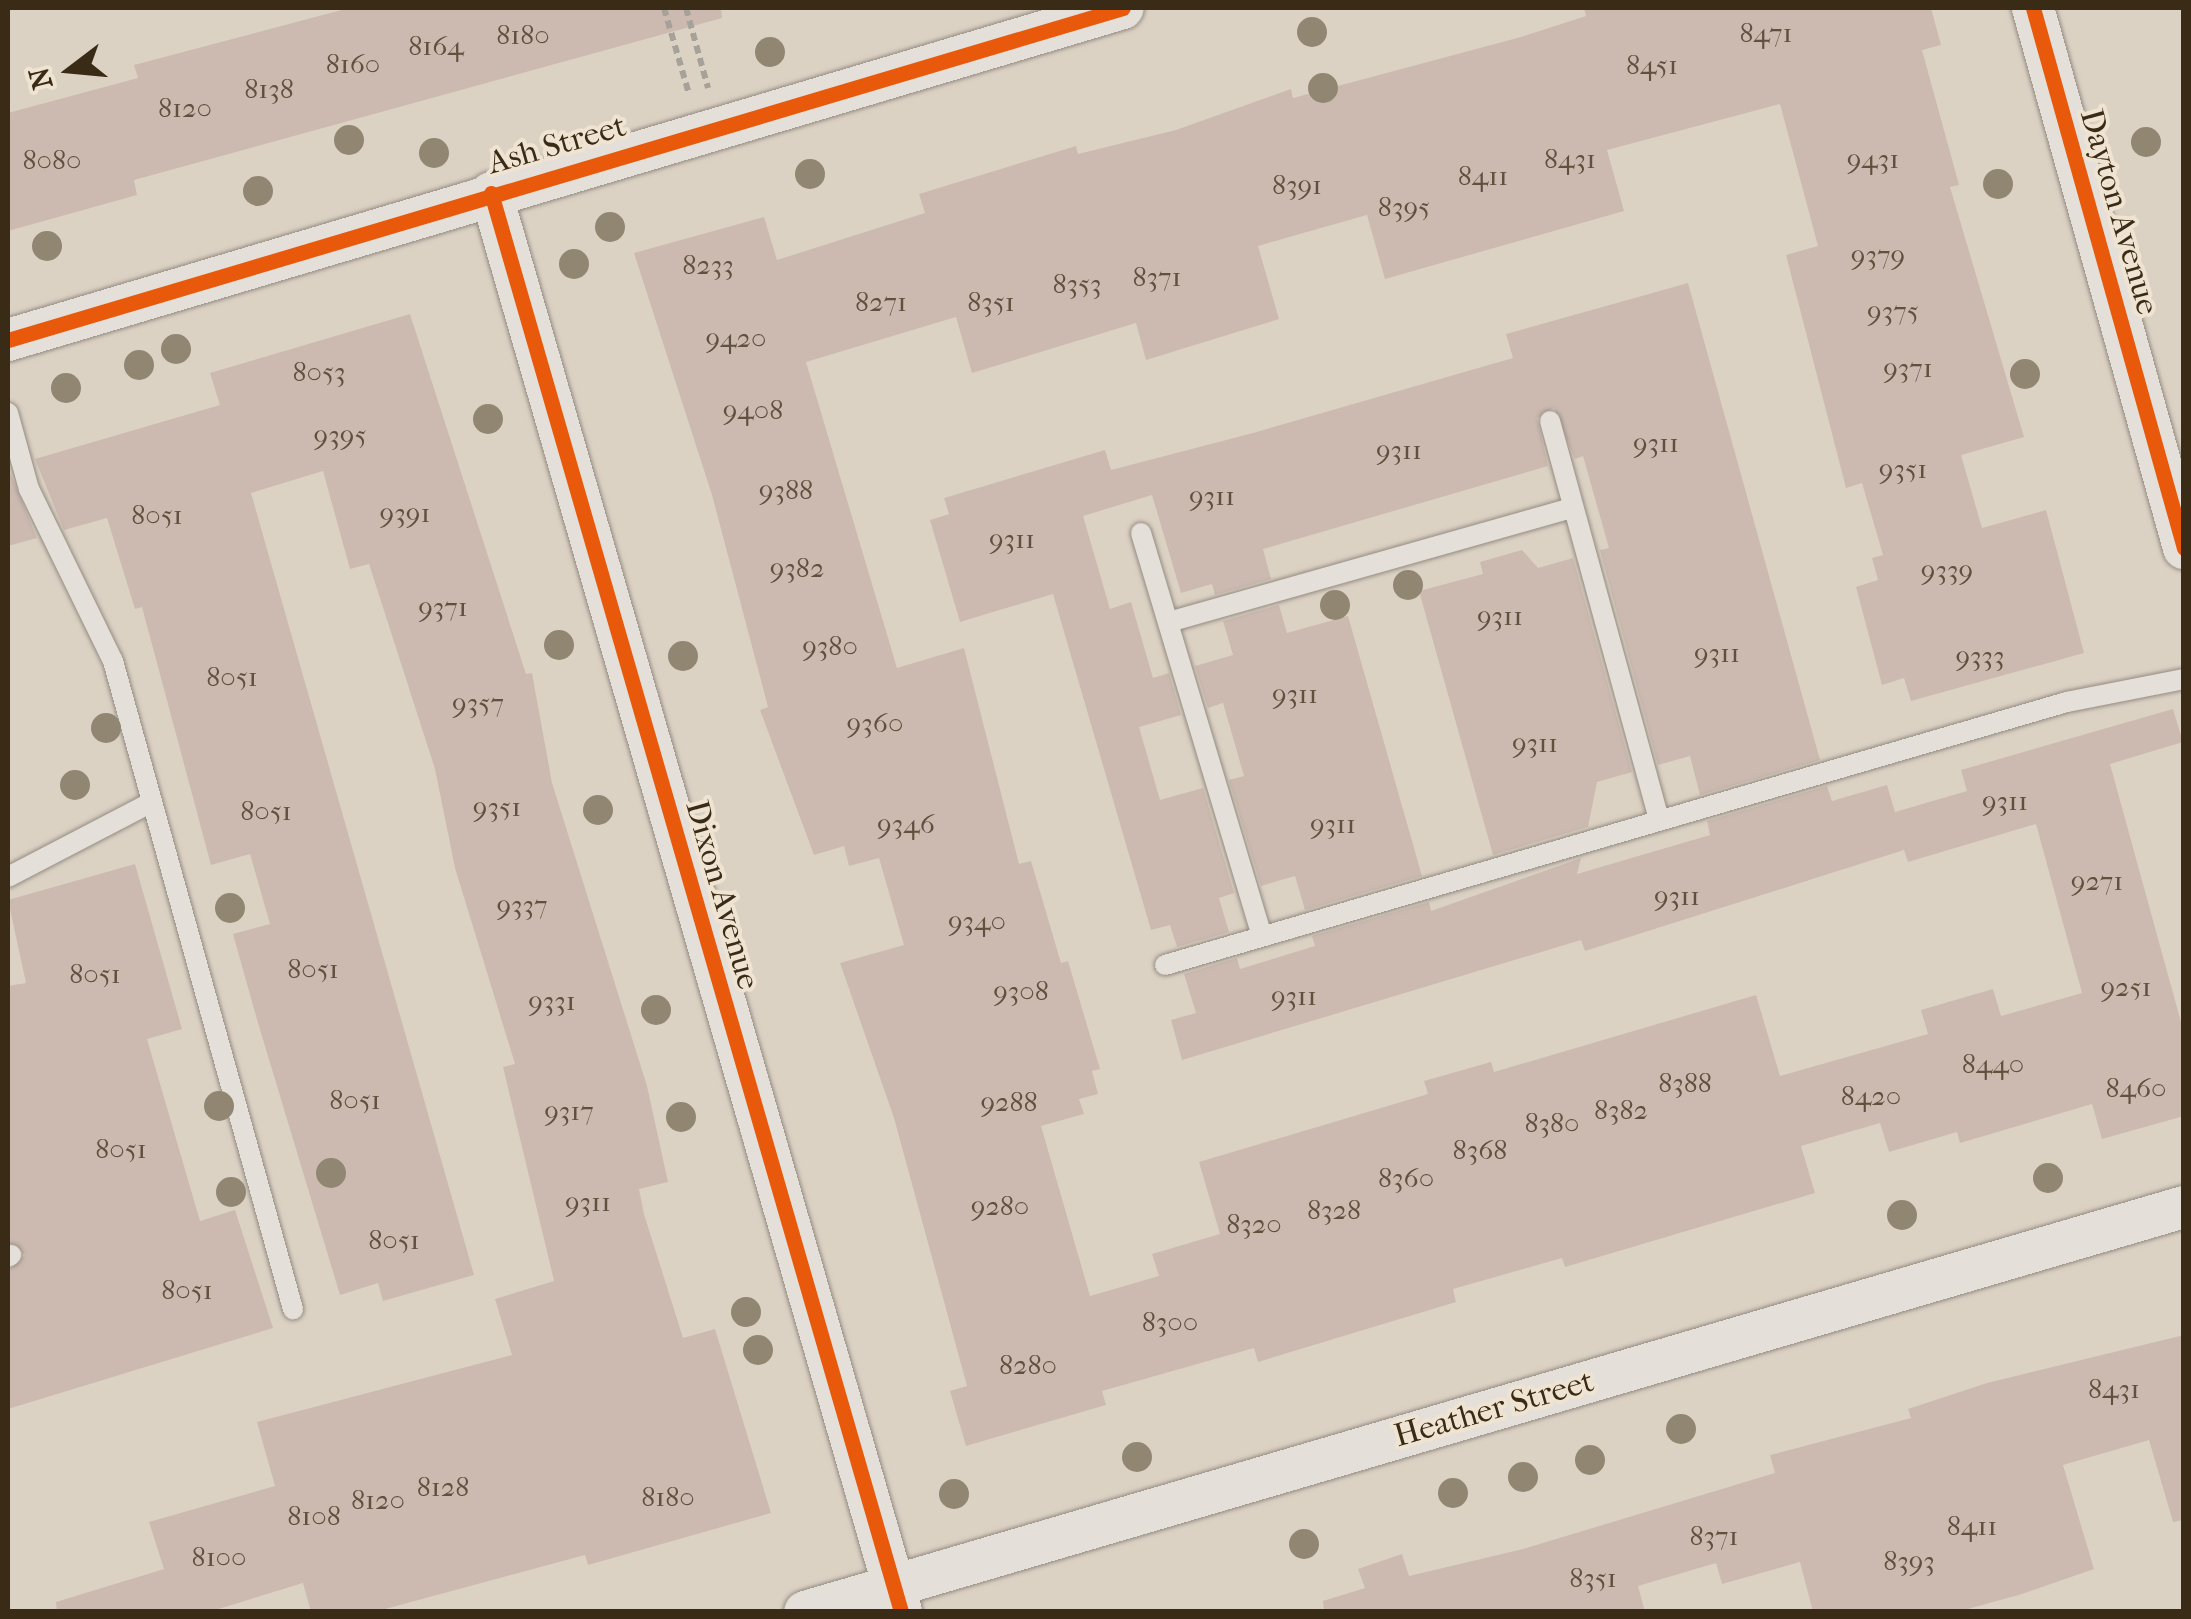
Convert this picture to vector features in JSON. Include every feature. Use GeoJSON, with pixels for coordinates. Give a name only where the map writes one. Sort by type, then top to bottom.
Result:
{"type":"FeatureCollection","features":[{"type":"Feature","properties":{"kind":"street","name":"Ash Street"},"geometry":{"type":"LineString","coordinates":[[8,340],[491,193],[1123,8]]}},
{"type":"Feature","properties":{"kind":"street","name":"Dayton Avenue"},"geometry":{"type":"LineString","coordinates":[[2033,8],[2184,548]]}},
{"type":"Feature","properties":{"kind":"street","name":"Dixon Avenue"},"geometry":{"type":"LineString","coordinates":[[491,193],[898,1598]]}},
{"type":"Feature","properties":{"kind":"street","name":"Heather Street"},"geometry":{"type":"LineString","coordinates":[[805,1612],[898,1598],[2184,1207]]}},
{"type":"Feature","properties":{"kind":"lane"},"geometry":{"type":"LineString","coordinates":[[8,413],[29,489],[113,662],[148,804],[293,1309]]}},
{"type":"Feature","properties":{"kind":"lane"},"geometry":{"type":"LineString","coordinates":[[1550,421],[1659,820]]}},
{"type":"Feature","properties":{"kind":"lane"},"geometry":{"type":"LineString","coordinates":[[1169,622],[1572,508]]}},
{"type":"Feature","properties":{"kind":"lane"},"geometry":{"type":"LineString","coordinates":[[1141,533],[1261,934]]}},
{"type":"Feature","properties":{"kind":"lane"},"geometry":{"type":"LineString","coordinates":[[1165,965],[2067,702],[2184,679]]}},
{"type":"Feature","properties":{"kind":"lane"},"geometry":{"type":"LineString","coordinates":[[8,876],[148,804]]}},
{"type":"Feature","properties":{"kind":"path"},"geometry":{"type":"LineString","coordinates":[[664,8],[690,95]]}},
{"type":"Feature","properties":{"kind":"path"},"geometry":{"type":"LineString","coordinates":[[686,8],[708,90]]}},
{"type":"Feature","properties":{"kind":"building"},"geometry":{"type":"Polygon","coordinates":[[[349,8],[721,8],[722,18],[134,180],[137,195],[8,231],[8,113],[138,78],[134,65],[349,8]]]}},
{"type":"Feature","properties":{"kind":"building"},"geometry":{"type":"Polygon","coordinates":[[[1584,8],[1931,8],[1941,45],[1922,50],[1959,185],[1950,187],[2024,437],[1961,455],[1982,528],[2046,510],[2084,653],[1911,701],[1904,678],[1882,685],[1856,587],[1878,580],[1872,558],[1883,555],[1862,483],[1846,488],[1786,255],[1818,246],[1780,104],[1607,150],[1624,211],[1385,279],[1367,215],[1258,246],[1279,319],[1146,360],[1136,323],[972,373],[956,317],[806,362],[897,668],[964,648],[1019,864],[1031,861],[1061,963],[1068,961],[1100,1069],[1092,1071],[1098,1094],[1079,1099],[1084,1114],[1041,1126],[1090,1296],[1159,1276],[1152,1254],[1220,1234],[1199,1162],[1428,1094],[1424,1081],[1491,1062],[1494,1072],[1756,995],[1780,1076],[1928,1034],[1921,1010],[1993,989],[2001,1016],[2082,993],[2036,824],[1908,862],[1904,850],[1585,951],[1581,940],[1182,1060],[1171,1020],[1196,1013],[1184,974],[1237,958],[1240,969],[1315,946],[1312,936],[1429,902],[1431,911],[1581,858],[1577,874],[1710,835],[1707,821],[1827,786],[1832,801],[1887,785],[1895,812],[1967,791],[1961,770],[2173,709],[2183,742],[2110,764],[2184,1033],[2184,1116],[2102,1139],[2092,1104],[1960,1143],[1957,1132],[1889,1152],[1880,1123],[1801,1146],[1815,1193],[1565,1267],[1562,1258],[1453,1289],[1456,1302],[1258,1362],[1254,1348],[1102,1391],[1106,1405],[966,1446],[950,1391],[967,1386],[894,1118],[840,963],[904,945],[879,858],[849,866],[844,846],[814,855],[760,710],[768,707],[712,495],[634,253],[764,217],[777,260],[925,213],[919,194],[1076,146],[1078,154],[1176,130],[1291,89],[1293,98],[1521,37],[1586,16],[1584,8]]]}},
{"type":"Feature","properties":{"kind":"building"},"geometry":{"type":"Polygon","coordinates":[[[1688,283],[1820,760],[1700,795],[1690,756],[1658,765],[1600,550],[1609,548],[1583,456],[1575,459],[1554,408],[1537,418],[1548,466],[1263,549],[1271,579],[1215,595],[1212,584],[1181,593],[1152,495],[1083,516],[1110,609],[1131,602],[1153,678],[1169,673],[1181,715],[1139,727],[1160,800],[1203,788],[1234,893],[1219,898],[1229,932],[1177,947],[1170,925],[1151,930],[1053,594],[960,622],[930,520],[949,514],[944,498],[1105,450],[1111,470],[1513,358],[1506,334],[1688,283]]]}},
{"type":"Feature","properties":{"kind":"building"},"geometry":{"type":"Polygon","coordinates":[[[410,314],[526,674],[532,673],[552,783],[647,1086],[668,1182],[639,1189],[644,1214],[683,1338],[715,1329],[771,1513],[588,1565],[585,1555],[374,1612],[311,1612],[303,1583],[209,1612],[57,1612],[56,1602],[164,1569],[149,1522],[275,1486],[257,1422],[512,1355],[495,1299],[554,1281],[503,1067],[515,1064],[455,868],[435,769],[369,564],[350,569],[323,471],[251,493],[474,1275],[383,1301],[378,1283],[340,1295],[258,1023],[233,934],[270,924],[250,854],[211,865],[142,607],[135,609],[107,518],[64,530],[35,459],[220,405],[210,373],[410,314]]]}},
{"type":"Feature","properties":{"kind":"building"},"geometry":{"type":"Polygon","coordinates":[[[8,468],[37,538],[8,546],[8,468]]]}},
{"type":"Feature","properties":{"kind":"building"},"geometry":{"type":"Polygon","coordinates":[[[1522,550],[1538,568],[1573,558],[1632,772],[1597,782],[1588,827],[1493,855],[1419,591],[1483,574],[1480,562],[1522,550]]]}},
{"type":"Feature","properties":{"kind":"building"},"geometry":{"type":"Polygon","coordinates":[[[1279,605],[1287,633],[1348,616],[1422,876],[1305,910],[1295,876],[1261,886],[1229,780],[1244,776],[1223,703],[1208,708],[1195,666],[1233,655],[1223,621],[1279,605]]]}},
{"type":"Feature","properties":{"kind":"building"},"geometry":{"type":"Polygon","coordinates":[[[135,864],[182,1029],[147,1039],[200,1221],[235,1210],[273,1328],[8,1409],[8,1271],[25,1255],[8,1242],[8,986],[26,983],[8,900],[135,864]]]}},
{"type":"Feature","properties":{"kind":"building"},"geometry":{"type":"Polygon","coordinates":[[[2184,1335],[2184,1520],[2173,1522],[2149,1440],[2063,1465],[2094,1569],[2022,1594],[1957,1612],[1813,1612],[1800,1562],[1722,1584],[1716,1563],[1638,1586],[1645,1612],[1324,1612],[1323,1601],[1365,1588],[1358,1569],[1402,1554],[1409,1576],[1523,1549],[1775,1473],[1770,1455],[1911,1418],[1908,1409],[1987,1383],[2184,1335]]]}},
{"type":"Feature","properties":{"kind":"cycle path"},"geometry":{"type":"LineString","coordinates":[[8,340],[1123,8]]}},
{"type":"Feature","properties":{"kind":"cycle path"},"geometry":{"type":"LineString","coordinates":[[2033,8],[2184,548]]}},
{"type":"Feature","properties":{"kind":"cycle path"},"geometry":{"type":"LineString","coordinates":[[491,193],[901,1612]]}}]}
